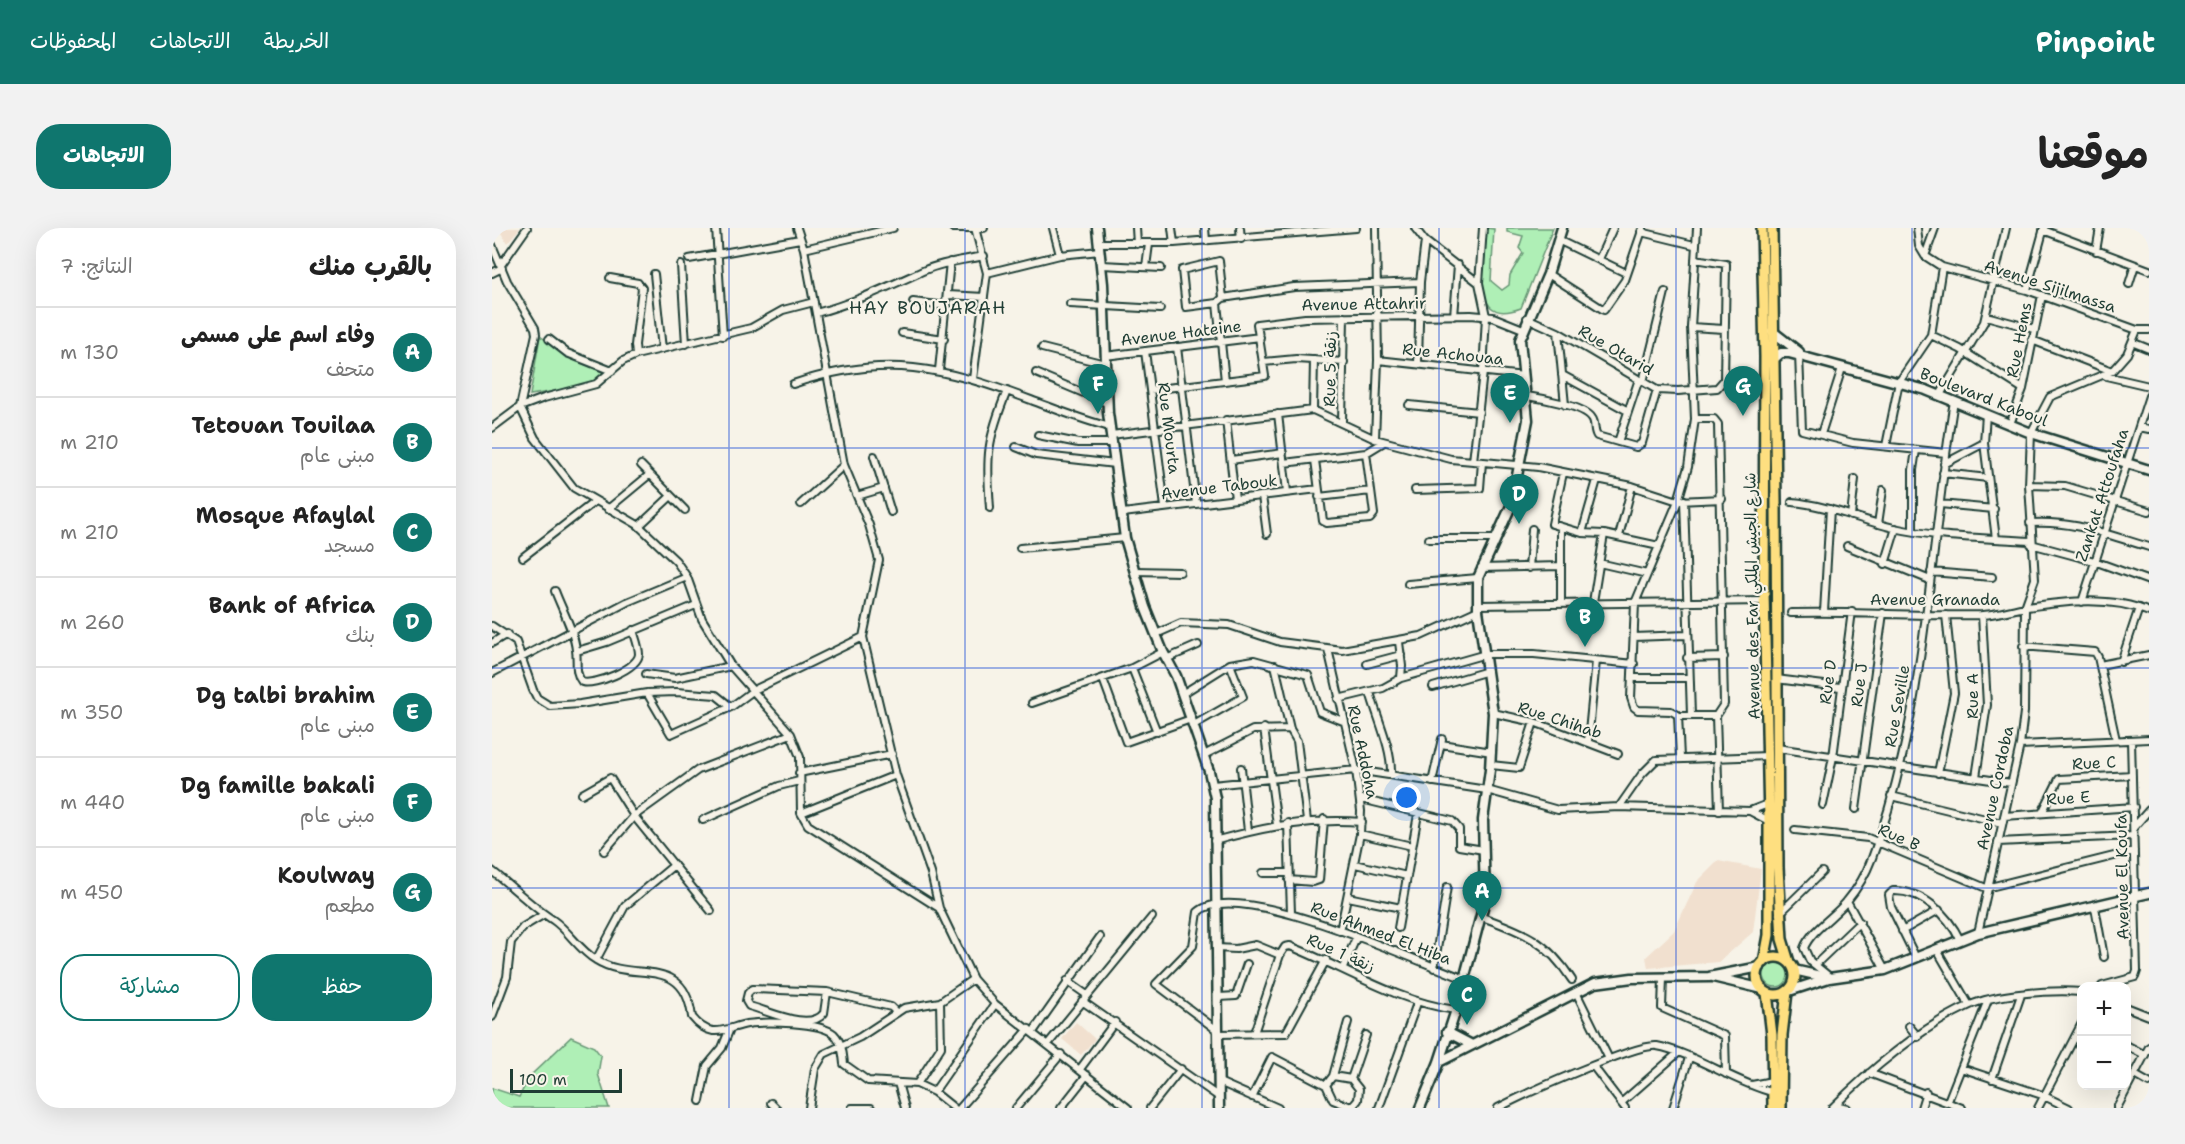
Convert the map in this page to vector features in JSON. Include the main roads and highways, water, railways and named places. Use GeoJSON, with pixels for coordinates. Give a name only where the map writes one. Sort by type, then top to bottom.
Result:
{"type":"FeatureCollection","features":[{"type":"Feature","properties":{"kind":"main road","name":"Avenue des Far شارع الجيش الملكي"},"geometry":{"type":"LineString","coordinates":[[1762,228],[1765,357],[1764,601],[1769,821],[1769,935],[1762,964]]}},
{"type":"Feature","properties":{"kind":"main road","name":"Avenue des Far شارع الجيش الملكي"},"geometry":{"type":"LineString","coordinates":[[1772,228],[1779,914],[1782,945],[1792,966]]}},
{"type":"Feature","properties":{"kind":"main road"},"geometry":{"type":"LineString","coordinates":[[1773,1108],[1772,1035],[1765,991],[1758,978],[1762,964],[1773,957],[1792,966],[1795,981],[1788,992],[1782,1035],[1781,1108]]}},
{"type":"Feature","properties":{"kind":"main road"},"geometry":{"type":"LineString","coordinates":[[1765,991],[1779,995],[1788,992]]}},
{"type":"Feature","properties":{"kind":"place","name":"Dg famille bakali"},"geometry":{"type":"Point","coordinates":[1098,414]}},
{"type":"Feature","properties":{"kind":"place","name":"Koulway"},"geometry":{"type":"Point","coordinates":[1743,416]}},
{"type":"Feature","properties":{"kind":"place","name":"Dg talbi brahim"},"geometry":{"type":"Point","coordinates":[1510,423]}},
{"type":"Feature","properties":{"kind":"place","name":"Bank of Africa"},"geometry":{"type":"Point","coordinates":[1519,524]}},
{"type":"Feature","properties":{"kind":"place","name":"Tetouan Touilaa"},"geometry":{"type":"Point","coordinates":[1585,647]}},
{"type":"Feature","properties":{"kind":"place","name":"وفاء اسم على مسمى"},"geometry":{"type":"Point","coordinates":[1482,921]}},
{"type":"Feature","properties":{"kind":"place","name":"Mosque Afaylal"},"geometry":{"type":"Point","coordinates":[1467,1025]}},
{"type":"Feature","properties":{"kind":"district","name":"HAY BOUJARAH"},"geometry":{"type":"Point","coordinates":[928,308]}}]}
